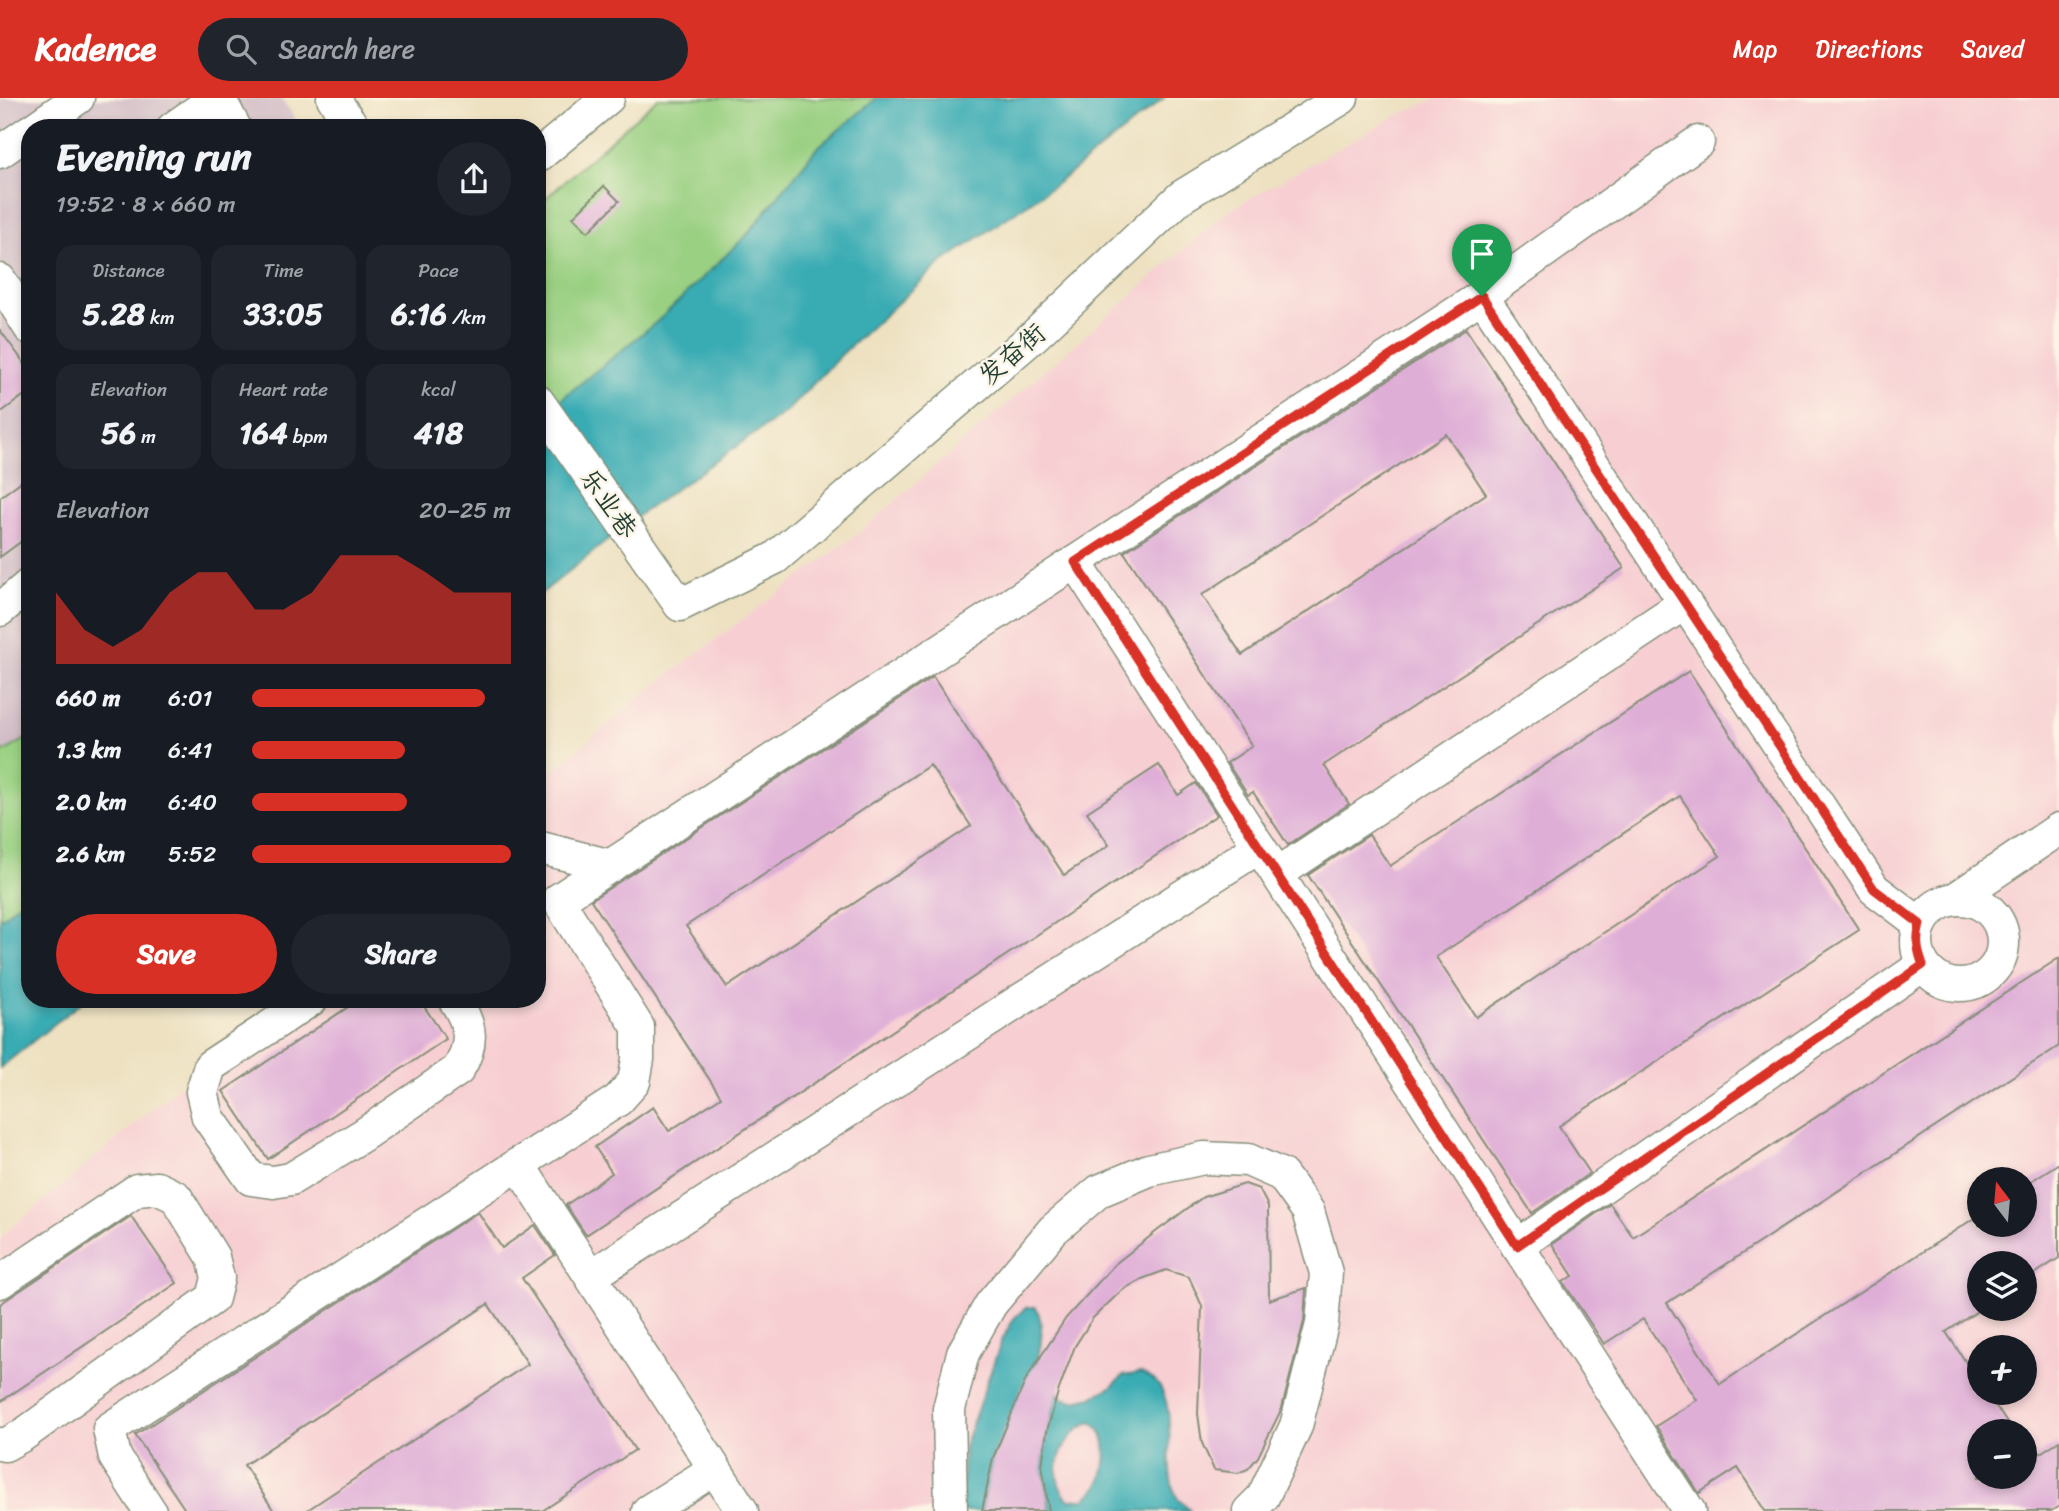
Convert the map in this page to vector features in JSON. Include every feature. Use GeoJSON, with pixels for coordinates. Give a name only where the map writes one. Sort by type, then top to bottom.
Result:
{"type":"FeatureCollection","features":[{"type":"Feature","properties":{"kind":"street"},"geometry":{"type":"LineString","coordinates":[[48,119],[78,98]]}},
{"type":"Feature","properties":{"kind":"street"},"geometry":{"type":"LineString","coordinates":[[186,119],[217,98],[229,119]]}},
{"type":"Feature","properties":{"kind":"street"},"geometry":{"type":"LineString","coordinates":[[334,98],[348,119]]}},
{"type":"Feature","properties":{"kind":"street"},"geometry":{"type":"LineString","coordinates":[[546,150],[608,98]]}},
{"type":"Feature","properties":{"kind":"street","name":"发奋街"},"geometry":{"type":"LineString","coordinates":[[680,606],[775,558],[1035,335],[1181,197],[1342,98]]}},
{"type":"Feature","properties":{"kind":"street"},"geometry":{"type":"LineString","coordinates":[[0,152],[21,137]]}},
{"type":"Feature","properties":{"kind":"street"},"geometry":{"type":"LineString","coordinates":[[150,1511],[115,1457],[109,1429],[618,1100],[634,1082],[638,1059],[638,1027],[558,900],[1482,296],[1698,142]]}},
{"type":"Feature","properties":{"kind":"street"},"geometry":{"type":"LineString","coordinates":[[0,280],[21,314]]}},
{"type":"Feature","properties":{"kind":"street"},"geometry":{"type":"LineString","coordinates":[[1482,296],[1874,889],[1920,924]]}},
{"type":"Feature","properties":{"kind":"street","name":"乐业巷"},"geometry":{"type":"LineString","coordinates":[[546,413],[680,606]]}},
{"type":"Feature","properties":{"kind":"street"},"geometry":{"type":"LineString","coordinates":[[1075,562],[1689,1511]]}},
{"type":"Feature","properties":{"kind":"street"},"geometry":{"type":"LineString","coordinates":[[0,610],[21,592]]}},
{"type":"Feature","properties":{"kind":"street"},"geometry":{"type":"LineString","coordinates":[[1277,874],[1685,603]]}},
{"type":"Feature","properties":{"kind":"street"},"geometry":{"type":"LineString","coordinates":[[1955,899],[1970,900],[1983,905],[1995,915],[2001,929],[2001,957],[1994,969],[1971,984],[1944,982],[1932,975],[1923,965],[1918,953],[1920,924],[1928,912],[1941,903],[1955,899],[2059,829]]}},
{"type":"Feature","properties":{"kind":"street"},"geometry":{"type":"LineString","coordinates":[[591,1276],[1259,847]]}},
{"type":"Feature","properties":{"kind":"street"},"geometry":{"type":"LineString","coordinates":[[546,849],[611,866]]}},
{"type":"Feature","properties":{"kind":"street"},"geometry":{"type":"LineString","coordinates":[[1517,1246],[1923,965]]}},
{"type":"Feature","properties":{"kind":"street"},"geometry":{"type":"LineString","coordinates":[[298,1008],[211,1066],[202,1092],[208,1117],[251,1179],[273,1182],[291,1179],[363,1135],[458,1070],[467,1055],[470,1029],[459,1008]]}},
{"type":"Feature","properties":{"kind":"street"},"geometry":{"type":"LineString","coordinates":[[951,1511],[949,1409],[963,1353],[991,1304],[1053,1230],[1099,1191],[1149,1170],[1204,1158],[1248,1160],[1282,1175],[1308,1211],[1326,1273],[1322,1324],[1296,1426],[1263,1497],[1250,1511]]}},
{"type":"Feature","properties":{"kind":"street"},"geometry":{"type":"LineString","coordinates":[[519,1164],[742,1511]]}},
{"type":"Feature","properties":{"kind":"street"},"geometry":{"type":"LineString","coordinates":[[0,1282],[137,1190],[157,1188],[176,1197],[213,1257],[218,1278],[214,1298],[23,1435],[5,1445],[0,1444]]}},
{"type":"Feature","properties":{"kind":"street"},"geometry":{"type":"LineString","coordinates":[[649,1511],[715,1469]]}},
{"type":"Feature","properties":{"kind":"shaded area"},"geometry":{"type":"Polygon","coordinates":[[[0,98],[281,98],[296,119],[21,119],[21,742],[0,754],[0,98]]]}},
{"type":"Feature","properties":{"kind":"shaded area"},"geometry":{"type":"Polygon","coordinates":[[[1437,98],[2059,98],[2059,1511],[0,1511],[0,1238],[272,1008],[546,1008],[546,776],[648,690],[859,533],[1228,211],[1392,118],[1437,98]]]}},
{"type":"Feature","properties":{"kind":"green space"},"geometry":{"type":"Polygon","coordinates":[[[658,98],[877,98],[817,148],[746,236],[659,320],[546,412],[546,198],[658,98]]]}},
{"type":"Feature","properties":{"kind":"green space"},"geometry":{"type":"Polygon","coordinates":[[[21,742],[21,901],[0,920],[0,754],[21,742]]]}},
{"type":"Feature","properties":{"kind":"water"},"geometry":{"type":"Polygon","coordinates":[[[877,98],[1164,98],[1059,182],[940,264],[841,355],[787,411],[639,515],[546,590],[546,412],[659,320],[746,236],[817,148],[877,98]]]}},
{"type":"Feature","properties":{"kind":"water"},"geometry":{"type":"Polygon","coordinates":[[[21,901],[21,1008],[74,1008],[0,1068],[0,920],[21,901]]]}},
{"type":"Feature","properties":{"kind":"water"},"geometry":{"type":"Polygon","coordinates":[[[1027,1307],[1036,1307],[1040,1321],[1041,1341],[1037,1362],[993,1458],[982,1511],[961,1511],[964,1447],[1002,1340],[1015,1317],[1027,1307]]]}},
{"type":"Feature","properties":{"kind":"water"},"geometry":{"type":"Polygon","coordinates":[[[1140,1373],[1153,1380],[1163,1393],[1169,1423],[1170,1473],[1173,1487],[1178,1499],[1190,1511],[1050,1511],[1042,1465],[1047,1431],[1058,1392],[1061,1398],[1074,1401],[1092,1397],[1111,1387],[1123,1376],[1140,1373]],[[1091,1422],[1081,1428],[1072,1436],[1060,1456],[1058,1479],[1069,1500],[1085,1499],[1101,1480],[1106,1452],[1105,1442],[1091,1422]]]}},
{"type":"Feature","properties":{"kind":"building"},"geometry":{"type":"Polygon","coordinates":[[[604,186],[619,201],[588,232],[573,217],[604,186]]]}},
{"type":"Feature","properties":{"kind":"building"},"geometry":{"type":"Polygon","coordinates":[[[1466,329],[1624,568],[1324,765],[1349,804],[1288,845],[1253,792],[1248,795],[1227,763],[1252,746],[1124,552],[1466,329]],[[1446,434],[1202,595],[1242,655],[1486,494],[1446,434]]]}},
{"type":"Feature","properties":{"kind":"building"},"geometry":{"type":"Polygon","coordinates":[[[0,330],[21,359],[21,398],[0,413],[0,330]]]}},
{"type":"Feature","properties":{"kind":"building"},"geometry":{"type":"Polygon","coordinates":[[[21,482],[21,542],[0,557],[0,497],[21,482]]]}},
{"type":"Feature","properties":{"kind":"building"},"geometry":{"type":"Polygon","coordinates":[[[1689,671],[1859,930],[1559,1126],[1590,1173],[1532,1213],[1308,875],[1369,835],[1390,866],[1689,671]],[[1680,796],[1436,957],[1476,1017],[1720,856],[1680,796]]]}},
{"type":"Feature","properties":{"kind":"building"},"geometry":{"type":"Polygon","coordinates":[[[933,677],[1064,875],[1109,845],[1087,812],[1159,765],[1178,795],[1196,783],[1217,815],[586,1235],[566,1205],[612,1173],[595,1147],[653,1107],[669,1131],[721,1097],[591,900],[933,677]],[[930,765],[686,926],[727,987],[971,826],[930,765]]]}},
{"type":"Feature","properties":{"kind":"building"},"geometry":{"type":"Polygon","coordinates":[[[2059,958],[2059,1046],[1667,1303],[1720,1384],[1967,1223],[1967,1237],[2037,1237],[2037,1177],[2059,1163],[2059,1258],[2037,1272],[2037,1251],[1967,1251],[1967,1318],[1946,1332],[1967,1364],[1967,1405],[1995,1405],[2004,1419],[1967,1419],[1967,1489],[2037,1489],[2037,1455],[2059,1441],[2059,1506],[2051,1511],[1765,1511],[1738,1468],[1699,1493],[1656,1426],[1697,1400],[1643,1319],[1604,1344],[1563,1282],[1573,1276],[1552,1244],[1610,1204],[1633,1237],[2059,958]]]}},
{"type":"Feature","properties":{"kind":"building"},"geometry":{"type":"Polygon","coordinates":[[[347,1008],[425,1008],[446,1039],[268,1159],[223,1091],[347,1008]]]}},
{"type":"Feature","properties":{"kind":"building"},"geometry":{"type":"Polygon","coordinates":[[[1245,1184],[1259,1189],[1268,1206],[1269,1300],[1306,1288],[1304,1321],[1282,1408],[1258,1457],[1248,1469],[1238,1473],[1214,1470],[1202,1443],[1198,1414],[1202,1306],[1189,1277],[1166,1270],[1121,1291],[1093,1318],[1075,1346],[1047,1431],[1042,1465],[1049,1511],[982,1511],[993,1458],[1026,1379],[1066,1318],[1115,1264],[1157,1231],[1203,1197],[1245,1184]]]}},
{"type":"Feature","properties":{"kind":"building"},"geometry":{"type":"Polygon","coordinates":[[[478,1212],[502,1248],[535,1225],[555,1255],[522,1278],[635,1450],[542,1511],[306,1511],[528,1364],[488,1304],[244,1465],[274,1511],[186,1511],[135,1435],[478,1212]]]}},
{"type":"Feature","properties":{"kind":"building"},"geometry":{"type":"Polygon","coordinates":[[[131,1216],[177,1283],[0,1402],[0,1304],[131,1216]]]}},
{"type":"Feature","properties":{"kind":"route"},"geometry":{"type":"LineString","coordinates":[[1482,296],[1874,889],[1920,924],[1918,953],[1923,965],[1517,1246],[1075,562],[1482,296]]}}]}
